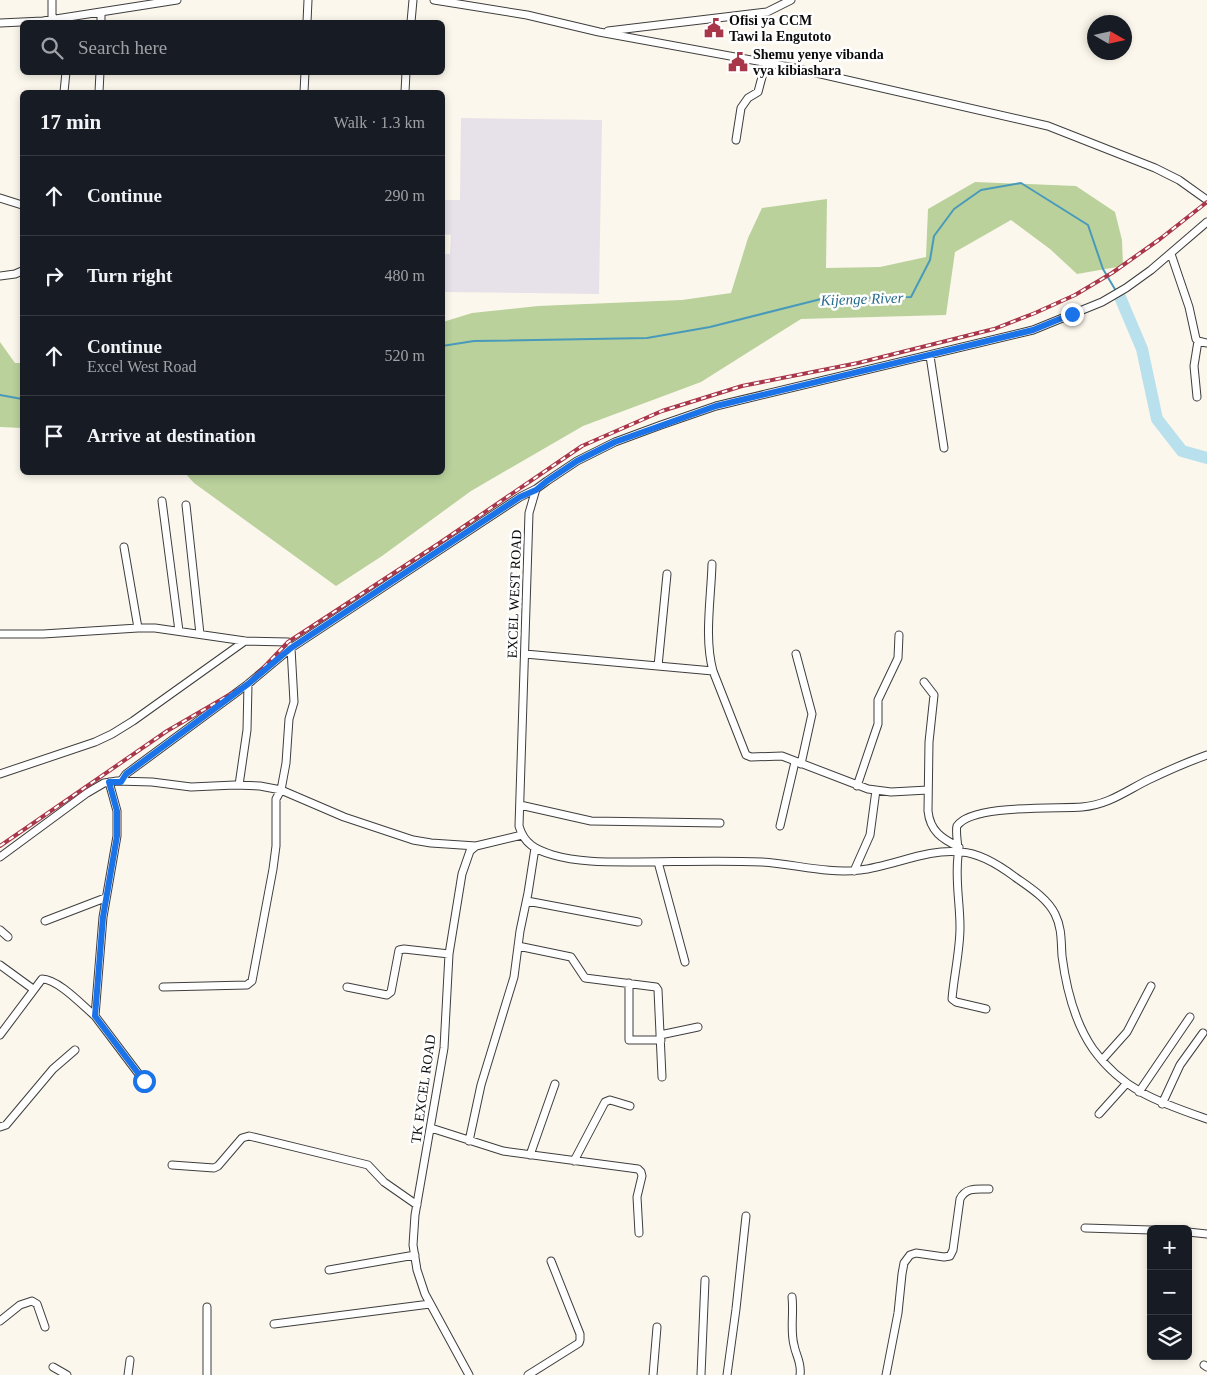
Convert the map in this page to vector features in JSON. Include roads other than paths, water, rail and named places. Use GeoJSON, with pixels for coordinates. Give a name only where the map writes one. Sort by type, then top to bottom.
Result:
{"type":"FeatureCollection","features":[{"type":"Feature","properties":{"kind":"street"},"geometry":{"type":"LineString","coordinates":[[52,0],[52,20],[65,20],[101,12],[177,0]]}},
{"type":"Feature","properties":{"kind":"street"},"geometry":{"type":"LineString","coordinates":[[307,20],[308,0]]}},
{"type":"Feature","properties":{"kind":"street"},"geometry":{"type":"LineString","coordinates":[[411,20],[413,0]]}},
{"type":"Feature","properties":{"kind":"street"},"geometry":{"type":"LineString","coordinates":[[434,0],[527,15],[599,32],[766,62],[1048,126],[1155,168],[1179,180],[1207,200]]}},
{"type":"Feature","properties":{"kind":"street"},"geometry":{"type":"LineString","coordinates":[[599,32],[767,12],[791,0]]}},
{"type":"Feature","properties":{"kind":"street"},"geometry":{"type":"LineString","coordinates":[[101,12],[101,20]]}},
{"type":"Feature","properties":{"kind":"street"},"geometry":{"type":"LineString","coordinates":[[0,23],[20,22]]}},
{"type":"Feature","properties":{"kind":"street"},"geometry":{"type":"LineString","coordinates":[[736,140],[740,108],[748,98],[758,92],[766,62]]}},
{"type":"Feature","properties":{"kind":"street"},"geometry":{"type":"LineString","coordinates":[[64,90],[66,75]]}},
{"type":"Feature","properties":{"kind":"street"},"geometry":{"type":"LineString","coordinates":[[99,90],[100,75]]}},
{"type":"Feature","properties":{"kind":"street"},"geometry":{"type":"LineString","coordinates":[[304,90],[305,75]]}},
{"type":"Feature","properties":{"kind":"street"},"geometry":{"type":"LineString","coordinates":[[405,90],[406,75]]}},
{"type":"Feature","properties":{"kind":"street"},"geometry":{"type":"LineString","coordinates":[[0,198],[20,203]]}},
{"type":"Feature","properties":{"kind":"street"},"geometry":{"type":"LineString","coordinates":[[121,782],[126,774],[248,684],[290,645],[520,497],[536,490],[577,461],[615,442],[716,406],[1033,330],[1102,302],[1126,288],[1171,254],[1207,222]]}},
{"type":"Feature","properties":{"kind":"street"},"geometry":{"type":"LineString","coordinates":[[1171,254],[1198,341],[1194,366],[1197,397]]}},
{"type":"Feature","properties":{"kind":"street"},"geometry":{"type":"LineString","coordinates":[[0,276],[20,272]]}},
{"type":"Feature","properties":{"kind":"street"},"geometry":{"type":"LineString","coordinates":[[1198,341],[1207,343]]}},
{"type":"Feature","properties":{"kind":"street"},"geometry":{"type":"LineString","coordinates":[[930,356],[944,448]]}},
{"type":"Feature","properties":{"kind":"street","name":"EXCEL WEST ROAD"},"geometry":{"type":"LineString","coordinates":[[522,835],[520,805],[529,513],[536,490]]}},
{"type":"Feature","properties":{"kind":"street"},"geometry":{"type":"LineString","coordinates":[[162,502],[179,632]]}},
{"type":"Feature","properties":{"kind":"street"},"geometry":{"type":"LineString","coordinates":[[186,505],[200,634]]}},
{"type":"Feature","properties":{"kind":"street"},"geometry":{"type":"LineString","coordinates":[[124,547],[138,628]]}},
{"type":"Feature","properties":{"kind":"street"},"geometry":{"type":"LineString","coordinates":[[712,564],[709,632],[713,671],[746,755],[751,757],[778,756],[857,786],[876,790],[903,792],[928,790]]}},
{"type":"Feature","properties":{"kind":"street"},"geometry":{"type":"LineString","coordinates":[[658,666],[667,574]]}},
{"type":"Feature","properties":{"kind":"street"},"geometry":{"type":"LineString","coordinates":[[0,634],[35,635],[138,628],[290,645]]}},
{"type":"Feature","properties":{"kind":"street"},"geometry":{"type":"LineString","coordinates":[[857,786],[879,720],[878,700],[898,658],[899,636]]}},
{"type":"Feature","properties":{"kind":"street"},"geometry":{"type":"LineString","coordinates":[[0,774],[95,742],[112,734],[245,641]]}},
{"type":"Feature","properties":{"kind":"street"},"geometry":{"type":"LineString","coordinates":[[163,987],[247,985],[252,981],[273,868],[276,846],[276,799],[282,790],[289,720],[294,702],[290,645]]}},
{"type":"Feature","properties":{"kind":"street"},"geometry":{"type":"LineString","coordinates":[[525,654],[713,671]]}},
{"type":"Feature","properties":{"kind":"street"},"geometry":{"type":"LineString","coordinates":[[780,826],[812,714],[796,654]]}},
{"type":"Feature","properties":{"kind":"street"},"geometry":{"type":"LineString","coordinates":[[924,682],[934,695],[929,742],[928,810],[930,824],[937,833],[959,849],[974,854],[1004,869],[1032,890],[1054,912],[1061,929],[1063,960],[1072,1002],[1092,1048],[1116,1076],[1139,1092],[1162,1104],[1207,1119]]}},
{"type":"Feature","properties":{"kind":"street"},"geometry":{"type":"LineString","coordinates":[[239,785],[247,730],[248,684]]}},
{"type":"Feature","properties":{"kind":"street"},"geometry":{"type":"LineString","coordinates":[[986,1009],[956,1002],[952,999],[960,930],[957,869],[959,849],[956,828],[967,819],[1007,810],[1093,806],[1122,796],[1150,780],[1207,755]]}},
{"type":"Feature","properties":{"kind":"street"},"geometry":{"type":"LineString","coordinates":[[0,857],[87,793],[109,782],[152,782],[191,787],[260,786],[282,790],[344,817],[413,840],[476,846],[522,835],[535,848],[554,855],[581,860],[772,863],[827,870],[854,871],[881,867],[959,849]]}},
{"type":"Feature","properties":{"kind":"street"},"geometry":{"type":"LineString","coordinates":[[95,1016],[105,898],[117,836],[117,811],[109,782]]}},
{"type":"Feature","properties":{"kind":"street"},"geometry":{"type":"LineString","coordinates":[[854,871],[870,835],[876,790]]}},
{"type":"Feature","properties":{"kind":"street"},"geometry":{"type":"LineString","coordinates":[[520,805],[591,821],[720,823]]}},
{"type":"Feature","properties":{"kind":"street","name":"TK EXCEL ROAD"},"geometry":{"type":"LineString","coordinates":[[469,1375],[430,1304],[417,1270],[413,1245],[417,1205],[444,1048],[449,954],[462,874],[470,850],[476,846]]}},
{"type":"Feature","properties":{"kind":"street"},"geometry":{"type":"LineString","coordinates":[[469,1140],[481,1085],[514,976],[521,923],[527,900],[535,848]]}},
{"type":"Feature","properties":{"kind":"street"},"geometry":{"type":"LineString","coordinates":[[658,862],[686,962]]}},
{"type":"Feature","properties":{"kind":"street"},"geometry":{"type":"LineString","coordinates":[[45,921],[105,898]]}},
{"type":"Feature","properties":{"kind":"street"},"geometry":{"type":"LineString","coordinates":[[527,900],[638,922]]}},
{"type":"Feature","properties":{"kind":"street"},"geometry":{"type":"LineString","coordinates":[[0,930],[8,937]]}},
{"type":"Feature","properties":{"kind":"street"},"geometry":{"type":"LineString","coordinates":[[518,946],[571,957],[585,978],[654,986],[658,990],[662,1077]]}},
{"type":"Feature","properties":{"kind":"street"},"geometry":{"type":"LineString","coordinates":[[347,987],[387,995],[391,992],[399,950],[449,954]]}},
{"type":"Feature","properties":{"kind":"street"},"geometry":{"type":"LineString","coordinates":[[0,964],[33,989]]}},
{"type":"Feature","properties":{"kind":"street"},"geometry":{"type":"LineString","coordinates":[[0,1034],[33,989],[42,979],[48,980],[69,994],[95,1016],[144,1081]]}},
{"type":"Feature","properties":{"kind":"street"},"geometry":{"type":"LineString","coordinates":[[629,984],[629,1040],[661,1037],[698,1027]]}},
{"type":"Feature","properties":{"kind":"street"},"geometry":{"type":"LineString","coordinates":[[1102,1060],[1127,1032],[1151,986]]}},
{"type":"Feature","properties":{"kind":"street"},"geometry":{"type":"LineString","coordinates":[[1139,1092],[1190,1017]]}},
{"type":"Feature","properties":{"kind":"street"},"geometry":{"type":"LineString","coordinates":[[1162,1104],[1180,1065],[1203,1033]]}},
{"type":"Feature","properties":{"kind":"street"},"geometry":{"type":"LineString","coordinates":[[0,1127],[6,1125],[53,1069],[75,1050]]}},
{"type":"Feature","properties":{"kind":"street"},"geometry":{"type":"LineString","coordinates":[[530,1155],[555,1084]]}},
{"type":"Feature","properties":{"kind":"street"},"geometry":{"type":"LineString","coordinates":[[1099,1114],[1126,1084]]}},
{"type":"Feature","properties":{"kind":"street"},"geometry":{"type":"LineString","coordinates":[[574,1161],[605,1102],[610,1100],[630,1106]]}},
{"type":"Feature","properties":{"kind":"street"},"geometry":{"type":"LineString","coordinates":[[431,1128],[503,1151],[638,1169],[642,1176],[637,1197],[639,1234]]}},
{"type":"Feature","properties":{"kind":"street"},"geometry":{"type":"LineString","coordinates":[[172,1165],[214,1168],[218,1166],[242,1138],[249,1136],[364,1164],[388,1186],[417,1205]]}},
{"type":"Feature","properties":{"kind":"street"},"geometry":{"type":"LineString","coordinates":[[886,1375],[898,1313],[904,1263],[912,1254],[950,1256],[953,1250],[962,1194],[967,1190],[988,1189]]}},
{"type":"Feature","properties":{"kind":"street"},"geometry":{"type":"LineString","coordinates":[[727,1375],[746,1216]]}},
{"type":"Feature","properties":{"kind":"street"},"geometry":{"type":"LineString","coordinates":[[1085,1228],[1147,1230]]}},
{"type":"Feature","properties":{"kind":"street"},"geometry":{"type":"LineString","coordinates":[[1192,1232],[1207,1234]]}},
{"type":"Feature","properties":{"kind":"street"},"geometry":{"type":"LineString","coordinates":[[330,1270],[415,1255]]}},
{"type":"Feature","properties":{"kind":"street"},"geometry":{"type":"LineString","coordinates":[[528,1375],[579,1343],[580,1340],[580,1334],[551,1261]]}},
{"type":"Feature","properties":{"kind":"street"},"geometry":{"type":"LineString","coordinates":[[701,1375],[705,1280]]}},
{"type":"Feature","properties":{"kind":"street"},"geometry":{"type":"LineString","coordinates":[[792,1297],[794,1310],[792,1340],[800,1364],[800,1375]]}},
{"type":"Feature","properties":{"kind":"street"},"geometry":{"type":"LineString","coordinates":[[0,1321],[20,1305],[32,1301],[37,1304],[46,1327]]}},
{"type":"Feature","properties":{"kind":"street"},"geometry":{"type":"LineString","coordinates":[[274,1324],[430,1304]]}},
{"type":"Feature","properties":{"kind":"street"},"geometry":{"type":"LineString","coordinates":[[207,1307],[207,1375]]}},
{"type":"Feature","properties":{"kind":"street"},"geometry":{"type":"LineString","coordinates":[[653,1375],[657,1327]]}},
{"type":"Feature","properties":{"kind":"street"},"geometry":{"type":"LineString","coordinates":[[128,1375],[130,1360]]}},
{"type":"Feature","properties":{"kind":"street"},"geometry":{"type":"LineString","coordinates":[[52,1367],[67,1375]]}},
{"type":"Feature","properties":{"kind":"waterway","name":"Kijenge River"},"geometry":{"type":"LineString","coordinates":[[445,346],[474,341],[647,338],[710,327],[821,299],[911,297],[930,260],[934,236],[954,209],[981,190],[1021,183],[1088,225],[1103,269],[1116,291]]}},
{"type":"Feature","properties":{"kind":"waterway","name":"Kijenge River"},"geometry":{"type":"LineString","coordinates":[[1120,297],[1142,349],[1157,419],[1182,451],[1207,458]]}},
{"type":"Feature","properties":{"kind":"waterway","name":"Kijenge River"},"geometry":{"type":"LineString","coordinates":[[0,395],[20,399]]}},
{"type":"Feature","properties":{"kind":"railway"},"geometry":{"type":"LineString","coordinates":[[0,846],[167,731],[248,684],[288,642],[438,544],[582,446],[662,411],[742,386],[858,363],[994,329],[1035,313],[1075,295],[1112,273],[1160,239],[1207,202]]}},
{"type":"Feature","properties":{"kind":"place","name":"Ofisi ya CCM Tawi la Engutoto"},"geometry":{"type":"Point","coordinates":[714,28]}},
{"type":"Feature","properties":{"kind":"place","name":"Shemu yenye vibanda vya kibiashara"},"geometry":{"type":"Point","coordinates":[738,62]}}]}
